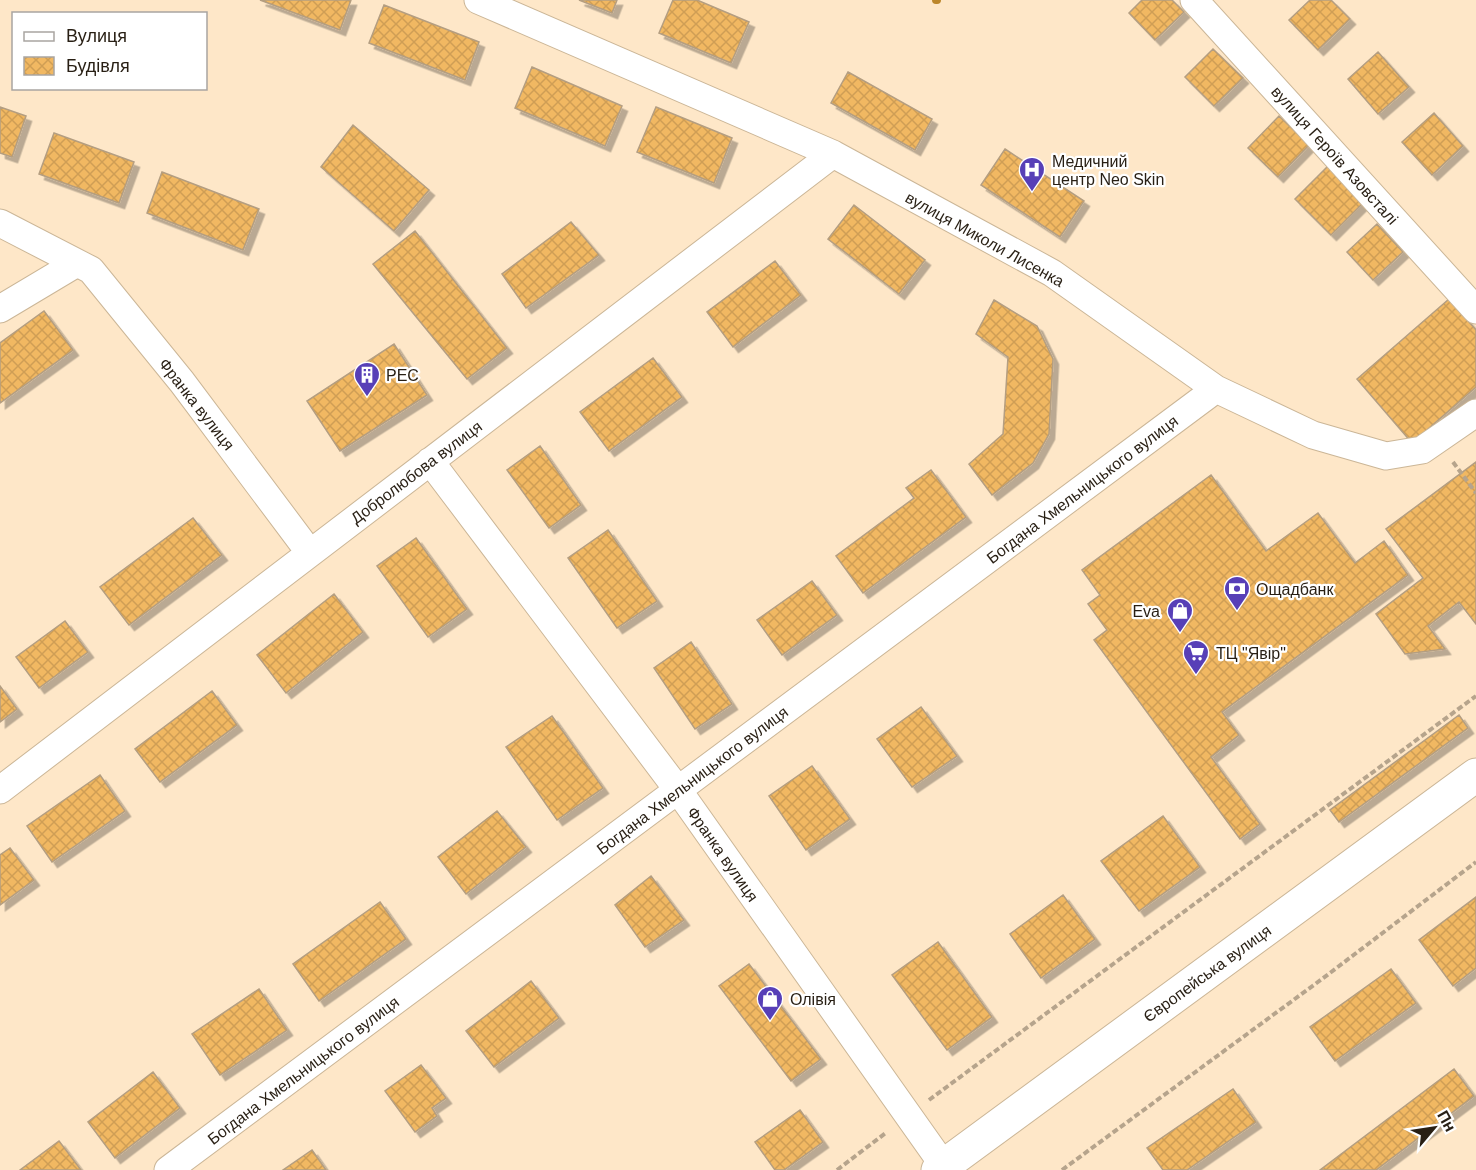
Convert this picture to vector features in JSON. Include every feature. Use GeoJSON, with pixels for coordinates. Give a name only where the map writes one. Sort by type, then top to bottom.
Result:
{"type":"FeatureCollection","features":[{"type":"Feature","properties":{"kind":"street","name":"вулиця Миколи Лисенка"},"geometry":{"type":"LineString","coordinates":[[478,0],[833,154],[1052,273],[1216,389],[1314,435],[1386,456],[1422,450],[1476,413]]}},
{"type":"Feature","properties":{"kind":"street","name":"вулиця Героїв Азовсталі"},"geometry":{"type":"LineString","coordinates":[[1194,0],[1476,310]]}},
{"type":"Feature","properties":{"kind":"street","name":"Добролюбова вулиця"},"geometry":{"type":"LineString","coordinates":[[0,790],[833,154]]}},
{"type":"Feature","properties":{"kind":"street","name":"Франка вулиця"},"geometry":{"type":"LineString","coordinates":[[0,223],[91,270],[182,382],[310,552]]}},
{"type":"Feature","properties":{"kind":"street"},"geometry":{"type":"LineString","coordinates":[[0,309],[77,263]]}},
{"type":"Feature","properties":{"kind":"street","name":"Богдана Хмельницького вулиця"},"geometry":{"type":"LineString","coordinates":[[168,1170],[1216,389]]}},
{"type":"Feature","properties":{"kind":"street","name":"Франка вулиця"},"geometry":{"type":"LineString","coordinates":[[430,461],[678,790],[909,1115],[941,1168]]}},
{"type":"Feature","properties":{"kind":"street","name":"Європейська вулиця"},"geometry":{"type":"LineString","coordinates":[[941,1168],[1476,775]]}},
{"type":"Feature","properties":{"kind":"path"},"geometry":{"type":"LineString","coordinates":[[1437,439],[1476,493]]}},
{"type":"Feature","properties":{"kind":"path"},"geometry":{"type":"LineString","coordinates":[[837,1170],[1476,696]]}},
{"type":"Feature","properties":{"kind":"path"},"geometry":{"type":"LineString","coordinates":[[1062,1170],[1322,980],[1476,862]]}},
{"type":"Feature","properties":{"kind":"building"},"geometry":{"type":"Polygon","coordinates":[[[260,0],[351,0],[340,30],[260,0]]]}},
{"type":"Feature","properties":{"kind":"building"},"geometry":{"type":"Polygon","coordinates":[[[579,0],[617,0],[612,13],[579,0]]]}},
{"type":"Feature","properties":{"kind":"building"},"geometry":{"type":"Polygon","coordinates":[[[673,0],[697,0],[749,22],[731,63],[659,33],[673,0]]]}},
{"type":"Feature","properties":{"kind":"building"},"geometry":{"type":"Polygon","coordinates":[[[1142,0],[1172,0],[1184,12],[1155,40],[1129,13],[1142,0]]]}},
{"type":"Feature","properties":{"kind":"building"},"geometry":{"type":"Polygon","coordinates":[[[1310,0],[1331,0],[1350,19],[1318,50],[1289,20],[1310,0]]]}},
{"type":"Feature","properties":{"kind":"building"},"geometry":{"type":"Polygon","coordinates":[[[384,5],[479,42],[465,80],[369,43],[384,5]]]}},
{"type":"Feature","properties":{"kind":"building"},"geometry":{"type":"Polygon","coordinates":[[[1213,49],[1243,78],[1214,106],[1185,77],[1213,49]]]}},
{"type":"Feature","properties":{"kind":"building"},"geometry":{"type":"Polygon","coordinates":[[[1378,52],[1409,87],[1378,114],[1348,79],[1378,52]]]}},
{"type":"Feature","properties":{"kind":"building"},"geometry":{"type":"Polygon","coordinates":[[[532,67],[622,106],[605,146],[515,108],[532,67]]]}},
{"type":"Feature","properties":{"kind":"building"},"geometry":{"type":"Polygon","coordinates":[[[848,72],[932,119],[915,150],[831,103],[848,72]]]}},
{"type":"Feature","properties":{"kind":"building"},"geometry":{"type":"Polygon","coordinates":[[[0,107],[26,116],[12,157],[0,153],[0,107]]]}},
{"type":"Feature","properties":{"kind":"building"},"geometry":{"type":"Polygon","coordinates":[[[656,107],[732,138],[714,183],[637,152],[656,107]]]}},
{"type":"Feature","properties":{"kind":"building"},"geometry":{"type":"Polygon","coordinates":[[[1434,113],[1463,146],[1432,175],[1402,142],[1434,113]]]}},
{"type":"Feature","properties":{"kind":"building"},"geometry":{"type":"Polygon","coordinates":[[[1279,116],[1309,145],[1278,177],[1248,148],[1279,116]]]}},
{"type":"Feature","properties":{"kind":"building"},"geometry":{"type":"Polygon","coordinates":[[[353,125],[429,190],[394,231],[321,167],[353,125]]]}},
{"type":"Feature","properties":{"kind":"building"},"geometry":{"type":"Polygon","coordinates":[[[54,133],[134,162],[119,203],[39,174],[54,133]]]}},
{"type":"Feature","properties":{"kind":"building","name":"Медичний центр Neo Skin"},"geometry":{"type":"Polygon","coordinates":[[[1005,149],[1084,201],[1060,237],[981,185],[1005,149]]]}},
{"type":"Feature","properties":{"kind":"building"},"geometry":{"type":"Polygon","coordinates":[[[1329,165],[1365,201],[1331,235],[1295,199],[1329,165]]]}},
{"type":"Feature","properties":{"kind":"building"},"geometry":{"type":"Polygon","coordinates":[[[162,172],[259,209],[243,250],[147,213],[162,172]]]}},
{"type":"Feature","properties":{"kind":"building"},"geometry":{"type":"Polygon","coordinates":[[[854,205],[925,260],[899,294],[828,239],[854,205]]]}},
{"type":"Feature","properties":{"kind":"building"},"geometry":{"type":"Polygon","coordinates":[[[571,222],[599,255],[526,308],[502,274],[571,222]]]}},
{"type":"Feature","properties":{"kind":"building"},"geometry":{"type":"Polygon","coordinates":[[[1377,224],[1403,252],[1373,280],[1347,252],[1377,224]]]}},
{"type":"Feature","properties":{"kind":"building"},"geometry":{"type":"Polygon","coordinates":[[[415,231],[507,348],[467,379],[373,264],[415,231]]]}},
{"type":"Feature","properties":{"kind":"building"},"geometry":{"type":"Polygon","coordinates":[[[775,261],[801,295],[733,347],[707,312],[775,261]]]}},
{"type":"Feature","properties":{"kind":"building"},"geometry":{"type":"Polygon","coordinates":[[[1449,299],[1476,330],[1476,387],[1412,443],[1357,379],[1449,299]]]}},
{"type":"Feature","properties":{"kind":"building"},"geometry":{"type":"Polygon","coordinates":[[[994,300],[1037,326],[1053,359],[1049,434],[1033,463],[992,495],[969,464],[1003,434],[1008,357],[976,334],[994,300]]]}},
{"type":"Feature","properties":{"kind":"building"},"geometry":{"type":"Polygon","coordinates":[[[44,311],[73,350],[0,403],[0,343],[44,311]]]}},
{"type":"Feature","properties":{"kind":"building","name":"РЕС"},"geometry":{"type":"Polygon","coordinates":[[[394,344],[427,395],[340,451],[307,401],[394,344]]]}},
{"type":"Feature","properties":{"kind":"building"},"geometry":{"type":"Polygon","coordinates":[[[653,358],[682,397],[609,451],[580,412],[653,358]]]}},
{"type":"Feature","properties":{"kind":"building"},"geometry":{"type":"Polygon","coordinates":[[[540,446],[581,505],[549,528],[507,470],[540,446]]]}},
{"type":"Feature","properties":{"kind":"building"},"geometry":{"type":"Polygon","coordinates":[[[1476,462],[1476,624],[1459,602],[1428,626],[1445,649],[1405,654],[1376,614],[1423,578],[1386,529],[1476,462]]]}},
{"type":"Feature","properties":{"kind":"building"},"geometry":{"type":"Polygon","coordinates":[[[931,470],[966,517],[863,593],[836,556],[914,498],[906,488],[931,470]]]}},
{"type":"Feature","properties":{"kind":"building","name":"ТЦ \"Явір\""},"geometry":{"type":"Polygon","coordinates":[[[1211,475],[1266,551],[1318,513],[1355,563],[1384,541],[1408,575],[1222,712],[1239,735],[1211,757],[1260,824],[1240,839],[1094,640],[1107,630],[1088,604],[1100,595],[1082,570],[1211,475]]]}},
{"type":"Feature","properties":{"kind":"building"},"geometry":{"type":"Polygon","coordinates":[[[193,518],[222,555],[129,625],[100,587],[193,518]]]}},
{"type":"Feature","properties":{"kind":"building"},"geometry":{"type":"Polygon","coordinates":[[[608,530],[657,601],[617,628],[568,558],[608,530]]]}},
{"type":"Feature","properties":{"kind":"building"},"geometry":{"type":"Polygon","coordinates":[[[416,538],[467,609],[428,637],[377,566],[416,538]]]}},
{"type":"Feature","properties":{"kind":"building"},"geometry":{"type":"Polygon","coordinates":[[[812,581],[837,615],[782,655],[757,620],[812,581]]]}},
{"type":"Feature","properties":{"kind":"building"},"geometry":{"type":"Polygon","coordinates":[[[334,594],[363,632],[286,693],[257,655],[334,594]]]}},
{"type":"Feature","properties":{"kind":"building"},"geometry":{"type":"Polygon","coordinates":[[[65,621],[88,652],[39,688],[16,657],[65,621]]]}},
{"type":"Feature","properties":{"kind":"building"},"geometry":{"type":"Polygon","coordinates":[[[691,642],[732,704],[695,729],[654,668],[691,642]]]}},
{"type":"Feature","properties":{"kind":"building"},"geometry":{"type":"Polygon","coordinates":[[[0,686],[17,709],[0,722],[0,686]]]}},
{"type":"Feature","properties":{"kind":"building"},"geometry":{"type":"Polygon","coordinates":[[[212,691],[237,725],[160,782],[135,749],[212,691]]]}},
{"type":"Feature","properties":{"kind":"building"},"geometry":{"type":"Polygon","coordinates":[[[921,707],[957,756],[912,787],[877,739],[921,707]]]}},
{"type":"Feature","properties":{"kind":"building"},"geometry":{"type":"Polygon","coordinates":[[[1459,715],[1468,728],[1339,822],[1330,810],[1459,715]]]}},
{"type":"Feature","properties":{"kind":"building"},"geometry":{"type":"Polygon","coordinates":[[[552,716],[603,788],[557,820],[506,747],[552,716]]]}},
{"type":"Feature","properties":{"kind":"building"},"geometry":{"type":"Polygon","coordinates":[[[812,766],[850,819],[806,850],[769,796],[812,766]]]}},
{"type":"Feature","properties":{"kind":"building"},"geometry":{"type":"Polygon","coordinates":[[[100,775],[125,811],[52,862],[27,826],[100,775]]]}},
{"type":"Feature","properties":{"kind":"building"},"geometry":{"type":"Polygon","coordinates":[[[497,811],[526,847],[466,894],[438,857],[497,811]]]}},
{"type":"Feature","properties":{"kind":"building"},"geometry":{"type":"Polygon","coordinates":[[[1163,816],[1200,867],[1139,911],[1101,861],[1163,816]]]}},
{"type":"Feature","properties":{"kind":"building"},"geometry":{"type":"Polygon","coordinates":[[[10,848],[34,880],[0,905],[0,855],[10,848]]]}},
{"type":"Feature","properties":{"kind":"building"},"geometry":{"type":"Polygon","coordinates":[[[651,876],[684,920],[645,947],[615,905],[651,876]]]}},
{"type":"Feature","properties":{"kind":"building"},"geometry":{"type":"Polygon","coordinates":[[[1063,895],[1095,939],[1041,978],[1010,934],[1063,895]]]}},
{"type":"Feature","properties":{"kind":"building"},"geometry":{"type":"Polygon","coordinates":[[[1476,897],[1476,968],[1453,986],[1419,940],[1476,897]]]}},
{"type":"Feature","properties":{"kind":"building"},"geometry":{"type":"Polygon","coordinates":[[[380,902],[406,939],[319,1001],[293,964],[380,902]]]}},
{"type":"Feature","properties":{"kind":"building"},"geometry":{"type":"Polygon","coordinates":[[[938,942],[992,1017],[947,1050],[892,975],[938,942]]]}},
{"type":"Feature","properties":{"kind":"building","name":"Олівія"},"geometry":{"type":"Polygon","coordinates":[[[749,964],[821,1059],[791,1081],[719,986],[749,964]]]}},
{"type":"Feature","properties":{"kind":"building"},"geometry":{"type":"Polygon","coordinates":[[[1391,969],[1416,1003],[1335,1061],[1310,1027],[1391,969]]]}},
{"type":"Feature","properties":{"kind":"building"},"geometry":{"type":"Polygon","coordinates":[[[531,981],[559,1018],[494,1067],[466,1031],[531,981]]]}},
{"type":"Feature","properties":{"kind":"building"},"geometry":{"type":"Polygon","coordinates":[[[259,989],[287,1030],[220,1075],[192,1034],[259,989]]]}},
{"type":"Feature","properties":{"kind":"building"},"geometry":{"type":"Polygon","coordinates":[[[421,1065],[446,1098],[432,1108],[437,1116],[415,1132],[385,1091],[421,1065]]]}},
{"type":"Feature","properties":{"kind":"building"},"geometry":{"type":"Polygon","coordinates":[[[1454,1069],[1474,1096],[1376,1170],[1320,1170],[1454,1069]]]}},
{"type":"Feature","properties":{"kind":"building"},"geometry":{"type":"Polygon","coordinates":[[[153,1072],[180,1108],[115,1158],[88,1122],[153,1072]]]}},
{"type":"Feature","properties":{"kind":"building"},"geometry":{"type":"Polygon","coordinates":[[[1233,1089],[1256,1122],[1187,1170],[1163,1170],[1147,1148],[1233,1089]]]}},
{"type":"Feature","properties":{"kind":"building"},"geometry":{"type":"Polygon","coordinates":[[[800,1110],[823,1142],[784,1170],[775,1170],[755,1142],[800,1110]]]}},
{"type":"Feature","properties":{"kind":"building"},"geometry":{"type":"Polygon","coordinates":[[[59,1141],[81,1170],[20,1170],[59,1141]]]}},
{"type":"Feature","properties":{"kind":"building"},"geometry":{"type":"Polygon","coordinates":[[[312,1150],[326,1170],[283,1170],[312,1150]]]}},
{"type":"Feature","properties":{"kind":"place","name":"Медичний центр Neo Skin"},"geometry":{"type":"Point","coordinates":[1032,193]}},
{"type":"Feature","properties":{"kind":"place","name":"РЕС"},"geometry":{"type":"Point","coordinates":[367,398]}},
{"type":"Feature","properties":{"kind":"place","name":"Ощадбанк"},"geometry":{"type":"Point","coordinates":[1237,612]}},
{"type":"Feature","properties":{"kind":"place","name":"Eva"},"geometry":{"type":"Point","coordinates":[1180,634]}},
{"type":"Feature","properties":{"kind":"place","name":"ТЦ \"Явір\""},"geometry":{"type":"Point","coordinates":[1196,676]}},
{"type":"Feature","properties":{"kind":"place","name":"Олівія"},"geometry":{"type":"Point","coordinates":[770,1022]}}]}
